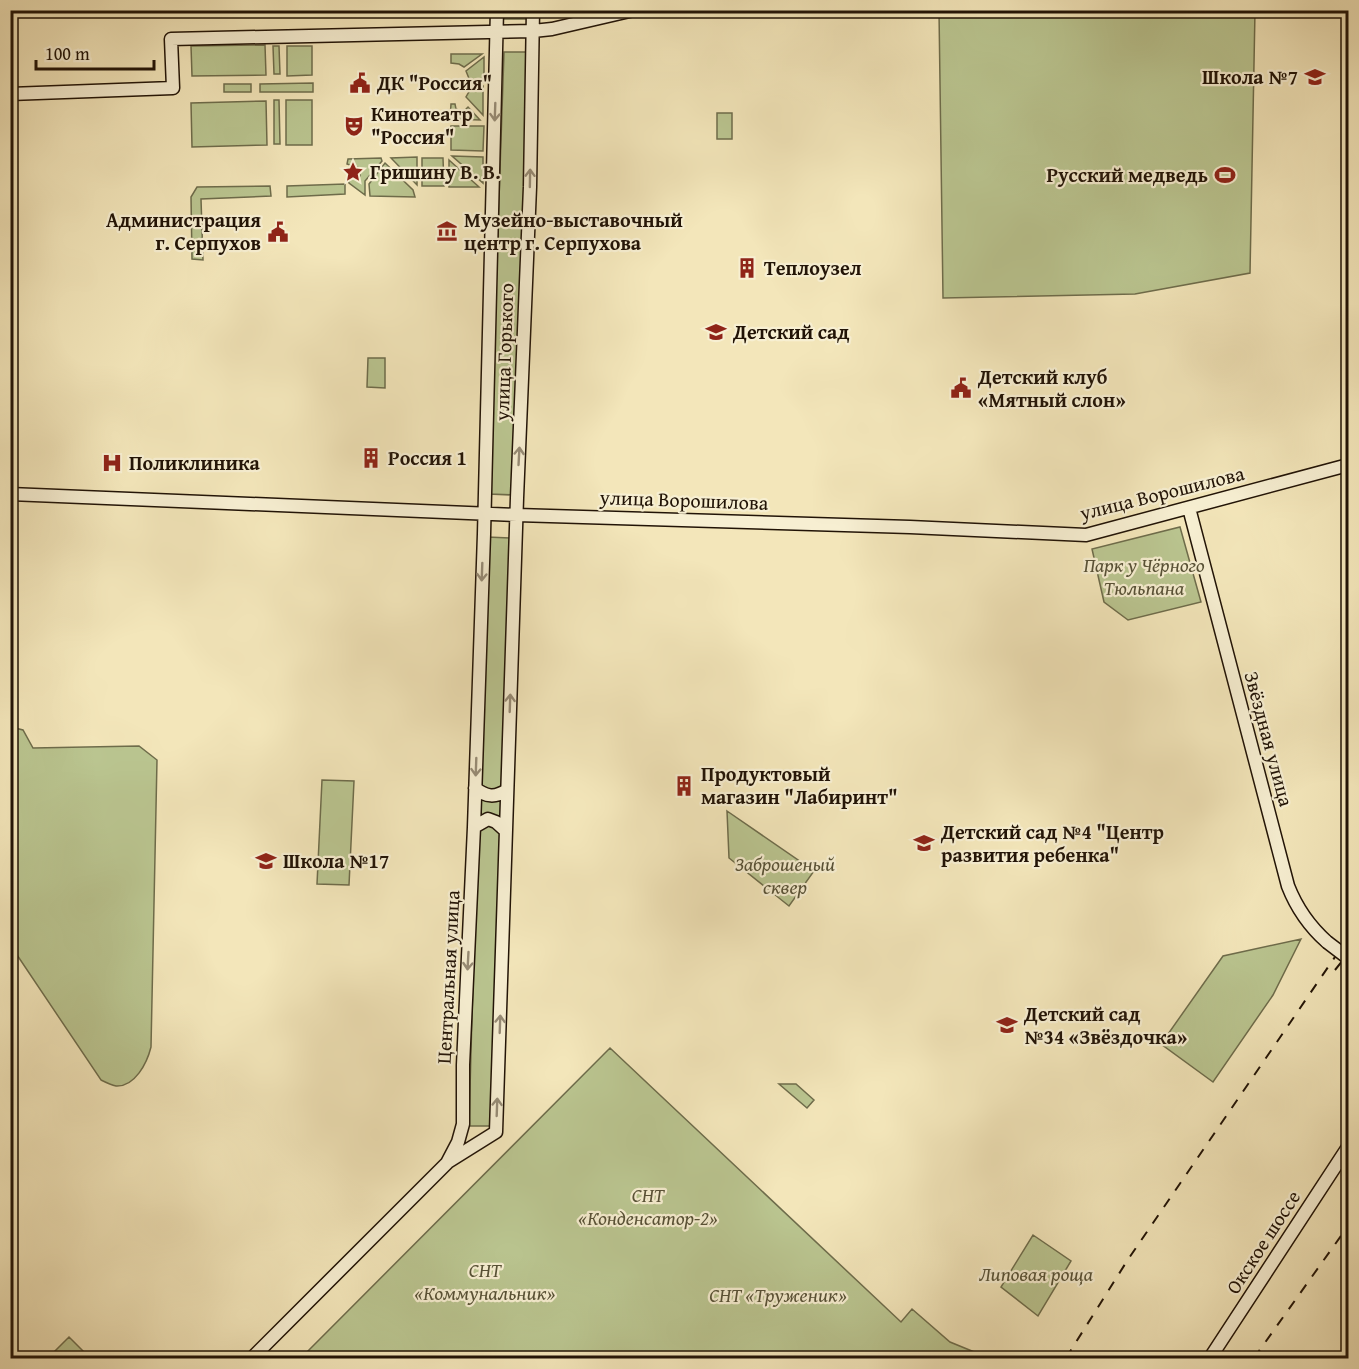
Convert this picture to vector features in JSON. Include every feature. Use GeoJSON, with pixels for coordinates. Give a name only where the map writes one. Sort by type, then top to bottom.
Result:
{"type":"FeatureCollection","features":[{"type":"Feature","properties":{"kind":"street","name":"улица Горького"},"geometry":{"type":"LineString","coordinates":[[484,513],[497,10]]}},
{"type":"Feature","properties":{"kind":"street","name":"улица Горького"},"geometry":{"type":"LineString","coordinates":[[517,515],[530,187],[533,10]]}},
{"type":"Feature","properties":{"kind":"street"},"geometry":{"type":"LineString","coordinates":[[10,94],[172,88],[171,39],[533,31],[552,29],[633,10]]}},
{"type":"Feature","properties":{"kind":"street","name":"улица Ворошилова"},"geometry":{"type":"LineString","coordinates":[[10,494],[1086,535],[1348,465]]}},
{"type":"Feature","properties":{"kind":"street","name":"Звёздная улица"},"geometry":{"type":"LineString","coordinates":[[1189,508],[1288,886],[1305,920],[1327,942],[1348,958]]}},
{"type":"Feature","properties":{"kind":"street","name":"Центральная улица"},"geometry":{"type":"LineString","coordinates":[[252,1359],[447,1163],[458,1142],[463,1124],[463,1065],[474,827],[484,513]]}},
{"type":"Feature","properties":{"kind":"street"},"geometry":{"type":"LineString","coordinates":[[447,1163],[496,1132],[517,515]]}},
{"type":"Feature","properties":{"kind":"street"},"geometry":{"type":"LineString","coordinates":[[475,788],[484,795],[490,796],[500,795],[507,790]]}},
{"type":"Feature","properties":{"kind":"street"},"geometry":{"type":"LineString","coordinates":[[474,827],[488,819],[496,822],[506,831]]}},
{"type":"Feature","properties":{"kind":"street"},"geometry":{"type":"LineString","coordinates":[[463,1124],[473,1138],[484,1141]]}},
{"type":"Feature","properties":{"kind":"street","name":"Окское шоссе"},"geometry":{"type":"LineString","coordinates":[[1210,1359],[1348,1147]]}},
{"type":"Feature","properties":{"kind":"green space"},"geometry":{"type":"Polygon","coordinates":[[[504,11],[529,11],[529,19],[504,19],[504,11]]]}},
{"type":"Feature","properties":{"kind":"green space"},"geometry":{"type":"Polygon","coordinates":[[[939,11],[1255,11],[1250,273],[1135,294],[943,298],[939,11]]]}},
{"type":"Feature","properties":{"kind":"green space"},"geometry":{"type":"Polygon","coordinates":[[[265,45],[266,75],[192,76],[191,46],[265,45]]]}},
{"type":"Feature","properties":{"kind":"green space"},"geometry":{"type":"Polygon","coordinates":[[[273,46],[279,46],[280,74],[274,74],[273,46]]]}},
{"type":"Feature","properties":{"kind":"green space"},"geometry":{"type":"Polygon","coordinates":[[[287,46],[312,46],[312,75],[287,76],[287,46]]]}},
{"type":"Feature","properties":{"kind":"green space"},"geometry":{"type":"Polygon","coordinates":[[[504,52],[530,52],[513,495],[489,494],[504,52]]]}},
{"type":"Feature","properties":{"kind":"green space"},"geometry":{"type":"Polygon","coordinates":[[[451,54],[482,54],[464,67],[451,63],[451,54]]]}},
{"type":"Feature","properties":{"kind":"green space"},"geometry":{"type":"Polygon","coordinates":[[[484,57],[484,80],[470,81],[466,71],[484,57]]]}},
{"type":"Feature","properties":{"kind":"green space"},"geometry":{"type":"Polygon","coordinates":[[[313,83],[313,92],[260,92],[260,84],[313,83]]]}},
{"type":"Feature","properties":{"kind":"green space"},"geometry":{"type":"Polygon","coordinates":[[[224,84],[251,84],[251,92],[224,92],[224,84]]]}},
{"type":"Feature","properties":{"kind":"green space"},"geometry":{"type":"Polygon","coordinates":[[[470,85],[483,86],[483,115],[466,97],[470,85]]]}},
{"type":"Feature","properties":{"kind":"green space"},"geometry":{"type":"Polygon","coordinates":[[[274,100],[279,100],[280,144],[274,144],[274,100]]]}},
{"type":"Feature","properties":{"kind":"green space"},"geometry":{"type":"Polygon","coordinates":[[[286,100],[312,100],[312,145],[286,145],[286,100]]]}},
{"type":"Feature","properties":{"kind":"green space"},"geometry":{"type":"Polygon","coordinates":[[[266,101],[267,145],[192,147],[191,103],[266,101]]]}},
{"type":"Feature","properties":{"kind":"green space"},"geometry":{"type":"Polygon","coordinates":[[[451,104],[455,104],[456,109],[463,112],[468,107],[480,120],[450,119],[451,104]]]}},
{"type":"Feature","properties":{"kind":"green space"},"geometry":{"type":"Polygon","coordinates":[[[717,113],[732,113],[732,139],[717,139],[717,113]]]}},
{"type":"Feature","properties":{"kind":"green space"},"geometry":{"type":"Polygon","coordinates":[[[451,126],[484,126],[483,151],[451,150],[451,126]]]}},
{"type":"Feature","properties":{"kind":"green space"},"geometry":{"type":"Polygon","coordinates":[[[452,156],[483,157],[483,183],[452,156]]]}},
{"type":"Feature","properties":{"kind":"green space"},"geometry":{"type":"Polygon","coordinates":[[[417,157],[417,185],[391,158],[417,157]]]}},
{"type":"Feature","properties":{"kind":"green space"},"geometry":{"type":"Polygon","coordinates":[[[381,158],[382,161],[365,181],[365,195],[349,183],[348,179],[360,176],[360,168],[347,164],[348,159],[381,158]]]}},
{"type":"Feature","properties":{"kind":"green space"},"geometry":{"type":"Polygon","coordinates":[[[422,158],[443,158],[444,186],[422,186],[422,158]]]}},
{"type":"Feature","properties":{"kind":"green space"},"geometry":{"type":"Polygon","coordinates":[[[449,160],[479,187],[449,187],[449,160]]]}},
{"type":"Feature","properties":{"kind":"green space"},"geometry":{"type":"Polygon","coordinates":[[[385,163],[413,190],[415,197],[370,196],[369,184],[385,163]]]}},
{"type":"Feature","properties":{"kind":"green space"},"geometry":{"type":"Polygon","coordinates":[[[345,184],[345,194],[287,197],[287,186],[345,184]]]}},
{"type":"Feature","properties":{"kind":"green space"},"geometry":{"type":"Polygon","coordinates":[[[270,186],[271,196],[201,199],[203,260],[192,259],[191,197],[197,187],[270,186]]]}},
{"type":"Feature","properties":{"kind":"green space"},"geometry":{"type":"Polygon","coordinates":[[[368,358],[385,358],[385,388],[367,387],[368,358]]]}},
{"type":"Feature","properties":{"kind":"green space","name":"Парк у Чёрного Тюльпана"},"geometry":{"type":"Polygon","coordinates":[[[1180,527],[1201,602],[1128,620],[1104,602],[1092,549],[1180,527]]]}},
{"type":"Feature","properties":{"kind":"green space"},"geometry":{"type":"Polygon","coordinates":[[[487,537],[511,538],[504,783],[500,789],[492,791],[483,788],[479,781],[487,537]]]}},
{"type":"Feature","properties":{"kind":"green space"},"geometry":{"type":"Polygon","coordinates":[[[11,727],[23,730],[33,748],[139,746],[157,760],[151,1047],[147,1060],[139,1073],[129,1083],[123,1085],[114,1086],[101,1080],[11,946],[11,727]]]}},
{"type":"Feature","properties":{"kind":"green space"},"geometry":{"type":"Polygon","coordinates":[[[322,780],[354,781],[349,885],[317,884],[322,780]]]}},
{"type":"Feature","properties":{"kind":"green space"},"geometry":{"type":"Polygon","coordinates":[[[479,795],[503,796],[501,821],[478,819],[479,795]]]}},
{"type":"Feature","properties":{"kind":"green space","name":"Заброшеный сквер"},"geometry":{"type":"Polygon","coordinates":[[[727,811],[814,871],[789,906],[729,858],[727,811]]]}},
{"type":"Feature","properties":{"kind":"green space"},"geometry":{"type":"Polygon","coordinates":[[[490,824],[497,827],[501,836],[490,1126],[469,1126],[477,832],[490,824]]]}},
{"type":"Feature","properties":{"kind":"green space"},"geometry":{"type":"Polygon","coordinates":[[[1301,939],[1273,995],[1213,1082],[1161,1044],[1223,956],[1301,939]]]}},
{"type":"Feature","properties":{"kind":"green space"},"geometry":{"type":"Polygon","coordinates":[[[610,1048],[901,1322],[912,1309],[950,1342],[989,1358],[301,1358],[610,1048]]]}},
{"type":"Feature","properties":{"kind":"green space"},"geometry":{"type":"Polygon","coordinates":[[[779,1084],[796,1084],[814,1100],[807,1108],[779,1084]]]}},
{"type":"Feature","properties":{"kind":"green space","name":"Липовая роща"},"geometry":{"type":"Polygon","coordinates":[[[1033,1235],[1071,1261],[1038,1316],[1001,1287],[1033,1235]]]}},
{"type":"Feature","properties":{"kind":"green space"},"geometry":{"type":"Polygon","coordinates":[[[69,1337],[88,1356],[86,1358],[61,1358],[54,1352],[69,1337]]]}},
{"type":"Feature","properties":{"kind":"railway"},"geometry":{"type":"LineString","coordinates":[[1066,1358],[1127,1261],[1348,938]]}},
{"type":"Feature","properties":{"kind":"railway"},"geometry":{"type":"LineString","coordinates":[[1335,970],[1348,954]]}},
{"type":"Feature","properties":{"kind":"railway"},"geometry":{"type":"LineString","coordinates":[[1254,1358],[1348,1226]]}},
{"type":"Feature","properties":{"kind":"place","name":"Школа №7"},"geometry":{"type":"Point","coordinates":[1315,77]}},
{"type":"Feature","properties":{"kind":"place","name":"ДК \"Россия\""},"geometry":{"type":"Point","coordinates":[360,83]}},
{"type":"Feature","properties":{"kind":"place","name":"Кинотеатр \"Россия\""},"geometry":{"type":"Point","coordinates":[354,126]}},
{"type":"Feature","properties":{"kind":"place","name":"Гришину В. В."},"geometry":{"type":"Point","coordinates":[353,172]}},
{"type":"Feature","properties":{"kind":"place","name":"Русский медведь"},"geometry":{"type":"Point","coordinates":[1225,175]}},
{"type":"Feature","properties":{"kind":"place","name":"Музейно-выставочный центр г. Серпухова"},"geometry":{"type":"Point","coordinates":[447,231]}},
{"type":"Feature","properties":{"kind":"place","name":"Администрация г. Серпухов"},"geometry":{"type":"Point","coordinates":[278,232]}},
{"type":"Feature","properties":{"kind":"place","name":"Теплоузел"},"geometry":{"type":"Point","coordinates":[747,268]}},
{"type":"Feature","properties":{"kind":"place","name":"Детский сад"},"geometry":{"type":"Point","coordinates":[716,332]}},
{"type":"Feature","properties":{"kind":"place","name":"Детский клуб «Мятный слон»"},"geometry":{"type":"Point","coordinates":[961,388]}},
{"type":"Feature","properties":{"kind":"place","name":"Россия 1"},"geometry":{"type":"Point","coordinates":[371,458]}},
{"type":"Feature","properties":{"kind":"place","name":"Поликлиника"},"geometry":{"type":"Point","coordinates":[112,463]}},
{"type":"Feature","properties":{"kind":"place","name":"Продуктовый магазин \"Лабиринт\""},"geometry":{"type":"Point","coordinates":[684,786]}},
{"type":"Feature","properties":{"kind":"place","name":"Детский сад №4 \"Центр развития ребенка\""},"geometry":{"type":"Point","coordinates":[924,843]}},
{"type":"Feature","properties":{"kind":"place","name":"Школа №17"},"geometry":{"type":"Point","coordinates":[266,861]}},
{"type":"Feature","properties":{"kind":"place","name":"Детский сад №34 «Звёздочка»"},"geometry":{"type":"Point","coordinates":[1007,1025]}},
{"type":"Feature","properties":{"kind":"park label","name":"СНТ «Конденсатор-2»"},"geometry":{"type":"Point","coordinates":[648,1206]}},
{"type":"Feature","properties":{"kind":"park label","name":"СНТ «Коммунальник»"},"geometry":{"type":"Point","coordinates":[485,1282]}},
{"type":"Feature","properties":{"kind":"park label","name":"СНТ «Труженик»"},"geometry":{"type":"Point","coordinates":[778,1295]}}]}
